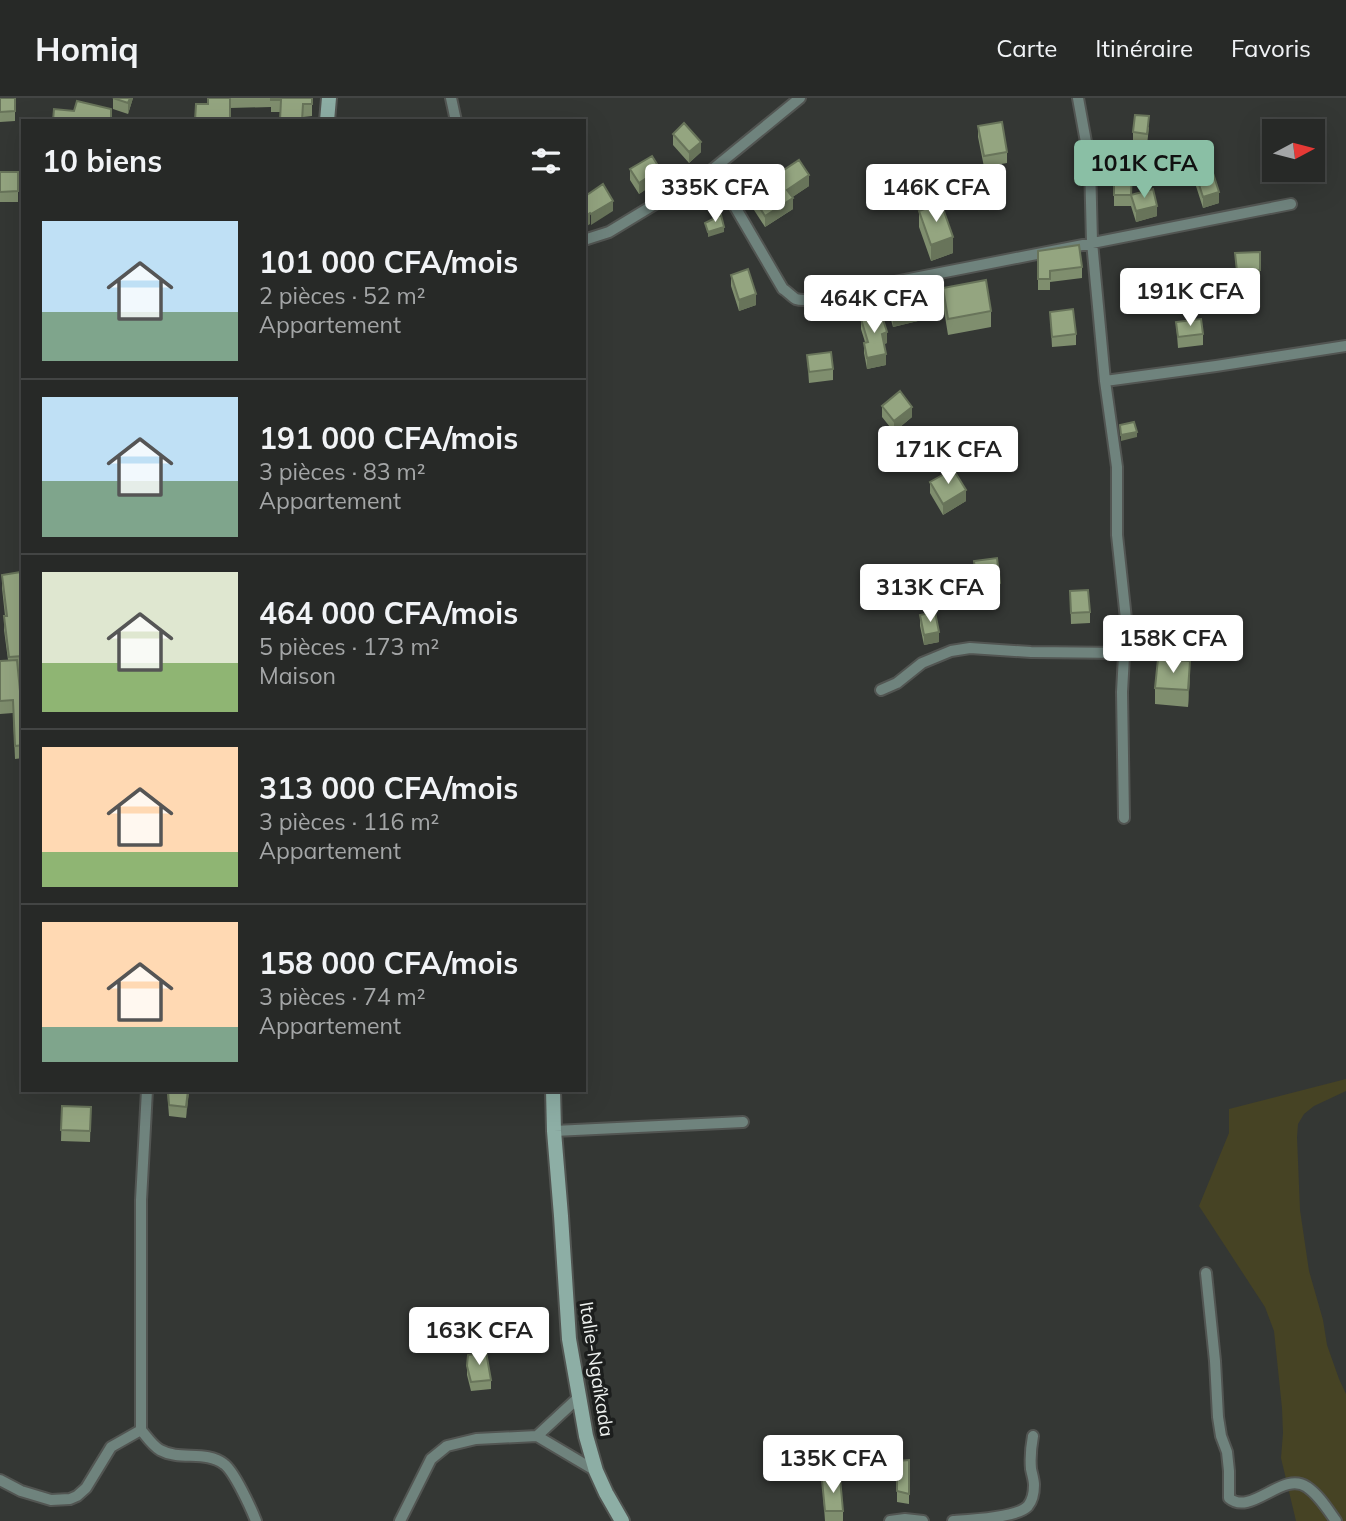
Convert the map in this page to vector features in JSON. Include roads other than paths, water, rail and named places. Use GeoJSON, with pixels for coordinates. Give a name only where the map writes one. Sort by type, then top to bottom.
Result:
{"type":"FeatureCollection","features":[{"type":"Feature","properties":{"kind":"street"},"geometry":{"type":"LineString","coordinates":[[327,119],[328,98]]}},
{"type":"Feature","properties":{"kind":"street"},"geometry":{"type":"LineString","coordinates":[[451,98],[456,119]]}},
{"type":"Feature","properties":{"kind":"street"},"geometry":{"type":"LineString","coordinates":[[586,239],[609,232],[713,169],[800,98]]}},
{"type":"Feature","properties":{"kind":"street"},"geometry":{"type":"LineString","coordinates":[[1079,98],[1090,163],[1092,242],[1105,381],[1117,467],[1117,535],[1126,619],[1122,692],[1124,818]]}},
{"type":"Feature","properties":{"kind":"street"},"geometry":{"type":"LineString","coordinates":[[713,169],[783,289],[796,299],[834,295],[1291,204]]}},
{"type":"Feature","properties":{"kind":"street"},"geometry":{"type":"LineString","coordinates":[[1105,381],[1346,346]]}},
{"type":"Feature","properties":{"kind":"street"},"geometry":{"type":"LineString","coordinates":[[881,690],[897,683],[922,663],[951,651],[970,648],[1124,653]]}},
{"type":"Feature","properties":{"kind":"street"},"geometry":{"type":"LineString","coordinates":[[147,1092],[141,1200],[141,1430],[162,1451],[221,1461],[229,1468],[256,1521]]}},
{"type":"Feature","properties":{"kind":"street","name":"Italie-Ngaîkada"},"geometry":{"type":"LineString","coordinates":[[552,1092],[569,1339],[586,1436],[596,1471],[622,1521]]}},
{"type":"Feature","properties":{"kind":"street"},"geometry":{"type":"LineString","coordinates":[[554,1131],[743,1122]]}},
{"type":"Feature","properties":{"kind":"street"},"geometry":{"type":"LineString","coordinates":[[1206,1273],[1218,1417],[1229,1471],[1229,1498],[1236,1503],[1244,1502],[1283,1486],[1300,1484],[1307,1487],[1336,1521]]}},
{"type":"Feature","properties":{"kind":"street"},"geometry":{"type":"LineString","coordinates":[[537,1436],[579,1397]]}},
{"type":"Feature","properties":{"kind":"street"},"geometry":{"type":"LineString","coordinates":[[0,1480],[21,1491],[51,1500],[70,1499],[86,1488],[111,1447],[141,1430]]}},
{"type":"Feature","properties":{"kind":"street"},"geometry":{"type":"LineString","coordinates":[[400,1521],[431,1459],[447,1446],[476,1439],[537,1436],[596,1471]]}},
{"type":"Feature","properties":{"kind":"street"},"geometry":{"type":"LineString","coordinates":[[953,1521],[1002,1516],[1029,1506],[1034,1485],[1031,1458],[1033,1436]]}},
{"type":"Feature","properties":{"kind":"street"},"geometry":{"type":"LineString","coordinates":[[890,1521],[923,1521]]}}]}
